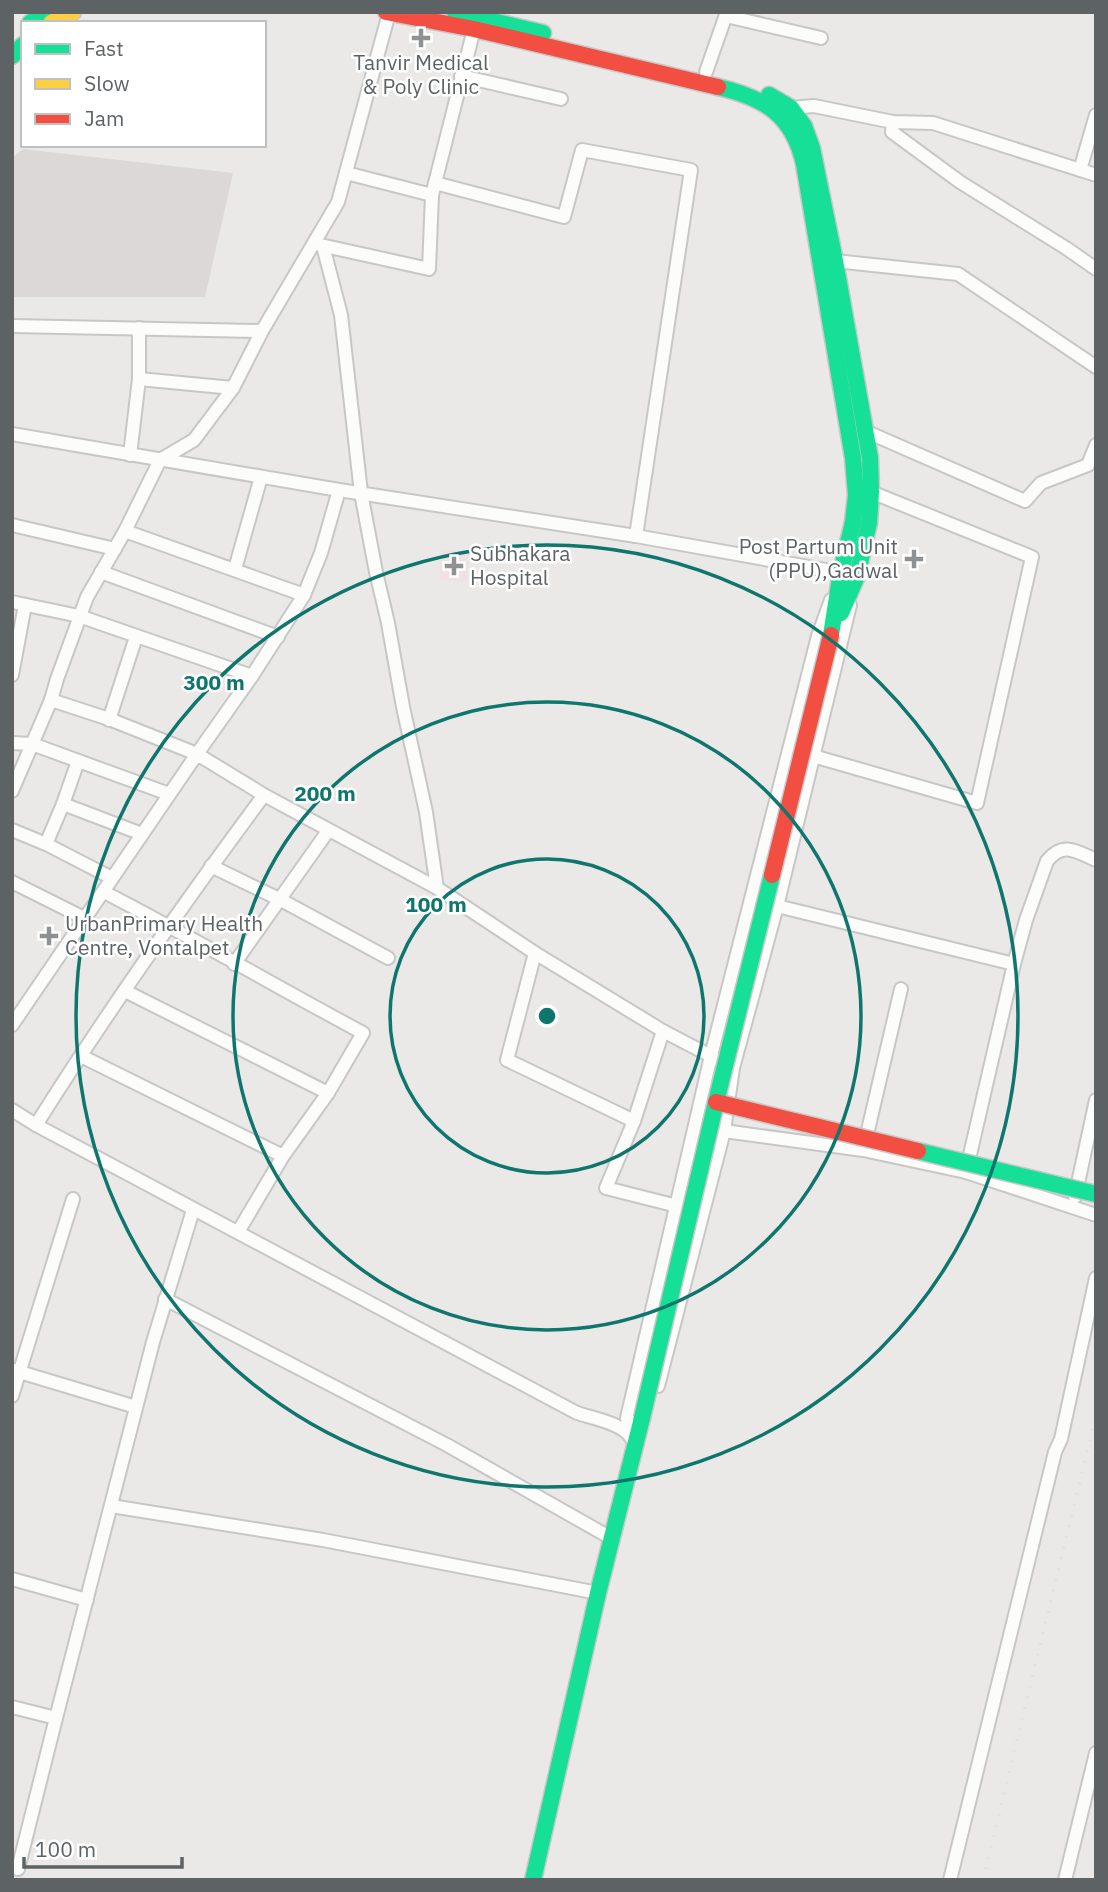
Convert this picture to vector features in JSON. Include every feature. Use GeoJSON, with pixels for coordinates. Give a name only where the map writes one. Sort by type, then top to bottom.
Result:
{"type":"FeatureCollection","features":[{"type":"Feature","properties":{"kind":"main road"},"geometry":{"type":"LineString","coordinates":[[54,21],[73,12]]}},
{"type":"Feature","properties":{"kind":"main road"},"geometry":{"type":"LineString","coordinates":[[388,12],[474,29],[734,91],[785,112],[807,176],[853,458],[856,495],[849,574]]}},
{"type":"Feature","properties":{"kind":"main road"},"geometry":{"type":"LineString","coordinates":[[455,12],[737,81],[766,93],[804,126],[812,148],[835,261],[870,458],[869,523],[849,574],[831,635],[611,1538],[533,1880]]}},
{"type":"Feature","properties":{"kind":"main road"},"geometry":{"type":"LineString","coordinates":[[716,1102],[1096,1194]]}},
{"type":"Feature","properties":{"kind":"street"},"geometry":{"type":"LineString","coordinates":[[12,791],[51,700],[79,617],[160,460],[194,440],[233,388],[262,331],[318,244],[338,202],[388,12]]}},
{"type":"Feature","properties":{"kind":"street"},"geometry":{"type":"LineString","coordinates":[[706,72],[727,14],[821,38]]}},
{"type":"Feature","properties":{"kind":"street"},"geometry":{"type":"LineString","coordinates":[[318,244],[429,269],[433,189],[474,29]]}},
{"type":"Feature","properties":{"kind":"street"},"geometry":{"type":"LineString","coordinates":[[461,76],[561,99]]}},
{"type":"Feature","properties":{"kind":"street"},"geometry":{"type":"LineString","coordinates":[[785,112],[814,106],[893,122],[933,123],[1096,175]]}},
{"type":"Feature","properties":{"kind":"street"},"geometry":{"type":"LineString","coordinates":[[1080,170],[1096,116]]}},
{"type":"Feature","properties":{"kind":"street"},"geometry":{"type":"LineString","coordinates":[[893,122],[892,132],[960,182],[1096,269]]}},
{"type":"Feature","properties":{"kind":"street"},"geometry":{"type":"LineString","coordinates":[[346,173],[564,217],[582,150],[691,170],[636,536]]}},
{"type":"Feature","properties":{"kind":"street"},"geometry":{"type":"LineString","coordinates":[[318,244],[341,315],[361,493],[426,812],[437,888]]}},
{"type":"Feature","properties":{"kind":"street"},"geometry":{"type":"LineString","coordinates":[[835,261],[958,274],[1096,366]]}},
{"type":"Feature","properties":{"kind":"street"},"geometry":{"type":"LineString","coordinates":[[12,326],[262,331]]}},
{"type":"Feature","properties":{"kind":"street"},"geometry":{"type":"LineString","coordinates":[[130,455],[139,379],[139,328]]}},
{"type":"Feature","properties":{"kind":"street"},"geometry":{"type":"LineString","coordinates":[[139,379],[233,388]]}},
{"type":"Feature","properties":{"kind":"street"},"geometry":{"type":"LineString","coordinates":[[865,431],[1025,501],[1041,482],[1088,465],[1096,445]]}},
{"type":"Feature","properties":{"kind":"street"},"geometry":{"type":"LineString","coordinates":[[12,434],[340,490],[636,536],[849,574]]}},
{"type":"Feature","properties":{"kind":"street"},"geometry":{"type":"LineString","coordinates":[[235,569],[261,477]]}},
{"type":"Feature","properties":{"kind":"street"},"geometry":{"type":"LineString","coordinates":[[12,1025],[278,638],[304,595],[321,553],[340,490]]}},
{"type":"Feature","properties":{"kind":"street"},"geometry":{"type":"LineString","coordinates":[[813,757],[976,803],[1032,557],[871,492]]}},
{"type":"Feature","properties":{"kind":"street"},"geometry":{"type":"LineString","coordinates":[[12,525],[115,549]]}},
{"type":"Feature","properties":{"kind":"street"},"geometry":{"type":"LineString","coordinates":[[125,531],[304,595]]}},
{"type":"Feature","properties":{"kind":"street"},"geometry":{"type":"LineString","coordinates":[[101,572],[278,638]]}},
{"type":"Feature","properties":{"kind":"street"},"geometry":{"type":"LineString","coordinates":[[635,1448],[649,1421],[724,1131],[733,1068],[777,906],[813,757],[849,574]]}},
{"type":"Feature","properties":{"kind":"street"},"geometry":{"type":"LineString","coordinates":[[635,1448],[627,1418],[711,1056],[818,636],[849,574]]}},
{"type":"Feature","properties":{"kind":"street"},"geometry":{"type":"LineString","coordinates":[[12,676],[18,603],[79,617],[252,676]]}},
{"type":"Feature","properties":{"kind":"street"},"geometry":{"type":"LineString","coordinates":[[109,720],[136,637]]}},
{"type":"Feature","properties":{"kind":"street"},"geometry":{"type":"LineString","coordinates":[[51,700],[197,754],[264,796],[437,888],[535,953],[663,1031],[733,1068]]}},
{"type":"Feature","properties":{"kind":"street"},"geometry":{"type":"LineString","coordinates":[[12,743],[32,744],[169,794]]}},
{"type":"Feature","properties":{"kind":"street"},"geometry":{"type":"LineString","coordinates":[[46,844],[78,761]]}},
{"type":"Feature","properties":{"kind":"street"},"geometry":{"type":"LineString","coordinates":[[36,1125],[169,926],[264,796]]}},
{"type":"Feature","properties":{"kind":"street"},"geometry":{"type":"LineString","coordinates":[[63,804],[142,834]]}},
{"type":"Feature","properties":{"kind":"street"},"geometry":{"type":"LineString","coordinates":[[12,830],[112,878]]}},
{"type":"Feature","properties":{"kind":"street"},"geometry":{"type":"LineString","coordinates":[[234,964],[328,831]]}},
{"type":"Feature","properties":{"kind":"street"},"geometry":{"type":"LineString","coordinates":[[966,1172],[1014,964],[1026,920],[1048,862],[1054,853],[1062,849],[1072,849],[1096,860]]}},
{"type":"Feature","properties":{"kind":"street"},"geometry":{"type":"LineString","coordinates":[[211,866],[281,900],[388,958]]}},
{"type":"Feature","properties":{"kind":"street"},"geometry":{"type":"LineString","coordinates":[[12,882],[84,918]]}},
{"type":"Feature","properties":{"kind":"street"},"geometry":{"type":"LineString","coordinates":[[104,891],[363,1033],[328,1093],[283,1156],[238,1233]]}},
{"type":"Feature","properties":{"kind":"street"},"geometry":{"type":"LineString","coordinates":[[777,906],[1014,964]]}},
{"type":"Feature","properties":{"kind":"street"},"geometry":{"type":"LineString","coordinates":[[535,953],[507,1060],[634,1121]]}},
{"type":"Feature","properties":{"kind":"street"},"geometry":{"type":"LineString","coordinates":[[863,1150],[901,989]]}},
{"type":"Feature","properties":{"kind":"street"},"geometry":{"type":"LineString","coordinates":[[125,991],[328,1093]]}},
{"type":"Feature","properties":{"kind":"street"},"geometry":{"type":"LineString","coordinates":[[663,1031],[634,1121],[607,1188],[703,1212]]}},
{"type":"Feature","properties":{"kind":"street"},"geometry":{"type":"LineString","coordinates":[[81,1056],[283,1156]]}},
{"type":"Feature","properties":{"kind":"street"},"geometry":{"type":"LineString","coordinates":[[1073,1207],[1096,1100]]}},
{"type":"Feature","properties":{"kind":"street"},"geometry":{"type":"LineString","coordinates":[[12,1110],[193,1210],[578,1413],[629,1432]]}},
{"type":"Feature","properties":{"kind":"street"},"geometry":{"type":"LineString","coordinates":[[724,1131],[863,1150],[966,1172],[1096,1215]]}},
{"type":"Feature","properties":{"kind":"street"},"geometry":{"type":"LineString","coordinates":[[12,1396],[16,1371],[74,1199]]}},
{"type":"Feature","properties":{"kind":"street"},"geometry":{"type":"LineString","coordinates":[[12,1867],[18,1869],[136,1408],[165,1299],[193,1210]]}},
{"type":"Feature","properties":{"kind":"street"},"geometry":{"type":"LineString","coordinates":[[950,1880],[1055,1452],[1061,1439],[1096,1278]]}},
{"type":"Feature","properties":{"kind":"street"},"geometry":{"type":"LineString","coordinates":[[165,1299],[447,1445],[611,1538]]}},
{"type":"Feature","properties":{"kind":"street"},"geometry":{"type":"LineString","coordinates":[[16,1371],[136,1408]]}},
{"type":"Feature","properties":{"kind":"street"},"geometry":{"type":"LineString","coordinates":[[111,1506],[323,1540],[598,1593]]}},
{"type":"Feature","properties":{"kind":"street"},"geometry":{"type":"LineString","coordinates":[[12,1578],[87,1600]]}},
{"type":"Feature","properties":{"kind":"street"},"geometry":{"type":"LineString","coordinates":[[12,1707],[56,1718]]}},
{"type":"Feature","properties":{"kind":"street"},"geometry":{"type":"LineString","coordinates":[[1065,1880],[1096,1753]]}},
{"type":"Feature","properties":{"kind":"shaded area"},"geometry":{"type":"Polygon","coordinates":[[[23,149],[233,173],[205,297],[12,297],[12,158],[23,149]]]}},
{"type":"Feature","properties":{"kind":"shaded area","name":"Subhakara Hospital"},"geometry":{"type":"Polygon","coordinates":[[[441,549],[471,552],[466,582],[439,580],[441,549]]]}},
{"type":"Feature","properties":{"kind":"railway"},"geometry":{"type":"LineString","coordinates":[[983,1880],[1096,1415]]}},
{"type":"Feature","properties":{"kind":"traffic: fast"},"geometry":{"type":"LineString","coordinates":[[33,21],[44,12]]}},
{"type":"Feature","properties":{"kind":"traffic: fast"},"geometry":{"type":"LineString","coordinates":[[455,12],[543,33]]}},
{"type":"Feature","properties":{"kind":"traffic: fast"},"geometry":{"type":"LineString","coordinates":[[12,56],[21,47]]}},
{"type":"Feature","properties":{"kind":"traffic: fast"},"geometry":{"type":"LineString","coordinates":[[718,87],[750,97],[775,111],[793,133],[804,164],[853,458],[856,495],[831,635]]}},
{"type":"Feature","properties":{"kind":"traffic: fast"},"geometry":{"type":"LineString","coordinates":[[769,95],[791,108],[804,126],[812,148],[870,458],[869,523],[857,576],[841,613]]}},
{"type":"Feature","properties":{"kind":"traffic: fast"},"geometry":{"type":"LineString","coordinates":[[642,1418],[772,875]]}},
{"type":"Feature","properties":{"kind":"traffic: fast"},"geometry":{"type":"LineString","coordinates":[[918,1151],[1096,1194]]}},
{"type":"Feature","properties":{"kind":"traffic: fast"},"geometry":{"type":"LineString","coordinates":[[533,1880],[598,1593],[642,1418]]}},
{"type":"Feature","properties":{"kind":"traffic: slow"},"geometry":{"type":"LineString","coordinates":[[55,21],[73,12]]}},
{"type":"Feature","properties":{"kind":"traffic: jam"},"geometry":{"type":"LineString","coordinates":[[386,12],[474,29],[718,87]]}},
{"type":"Feature","properties":{"kind":"traffic: jam"},"geometry":{"type":"LineString","coordinates":[[772,875],[831,635]]}},
{"type":"Feature","properties":{"kind":"traffic: jam"},"geometry":{"type":"LineString","coordinates":[[716,1102],[918,1151]]}},
{"type":"Feature","properties":{"kind":"place","name":"Tanvir Medical & Poly Clinic"},"geometry":{"type":"Point","coordinates":[421,38]}},
{"type":"Feature","properties":{"kind":"place","name":"Post Partum Unit (PPU),Gadwal"},"geometry":{"type":"Point","coordinates":[914,559]}},
{"type":"Feature","properties":{"kind":"place","name":"Subhakara Hospital"},"geometry":{"type":"Point","coordinates":[454,566]}},
{"type":"Feature","properties":{"kind":"place","name":"UrbanPrimary Health Centre, Vontalpet"},"geometry":{"type":"Point","coordinates":[49,936]}}]}
